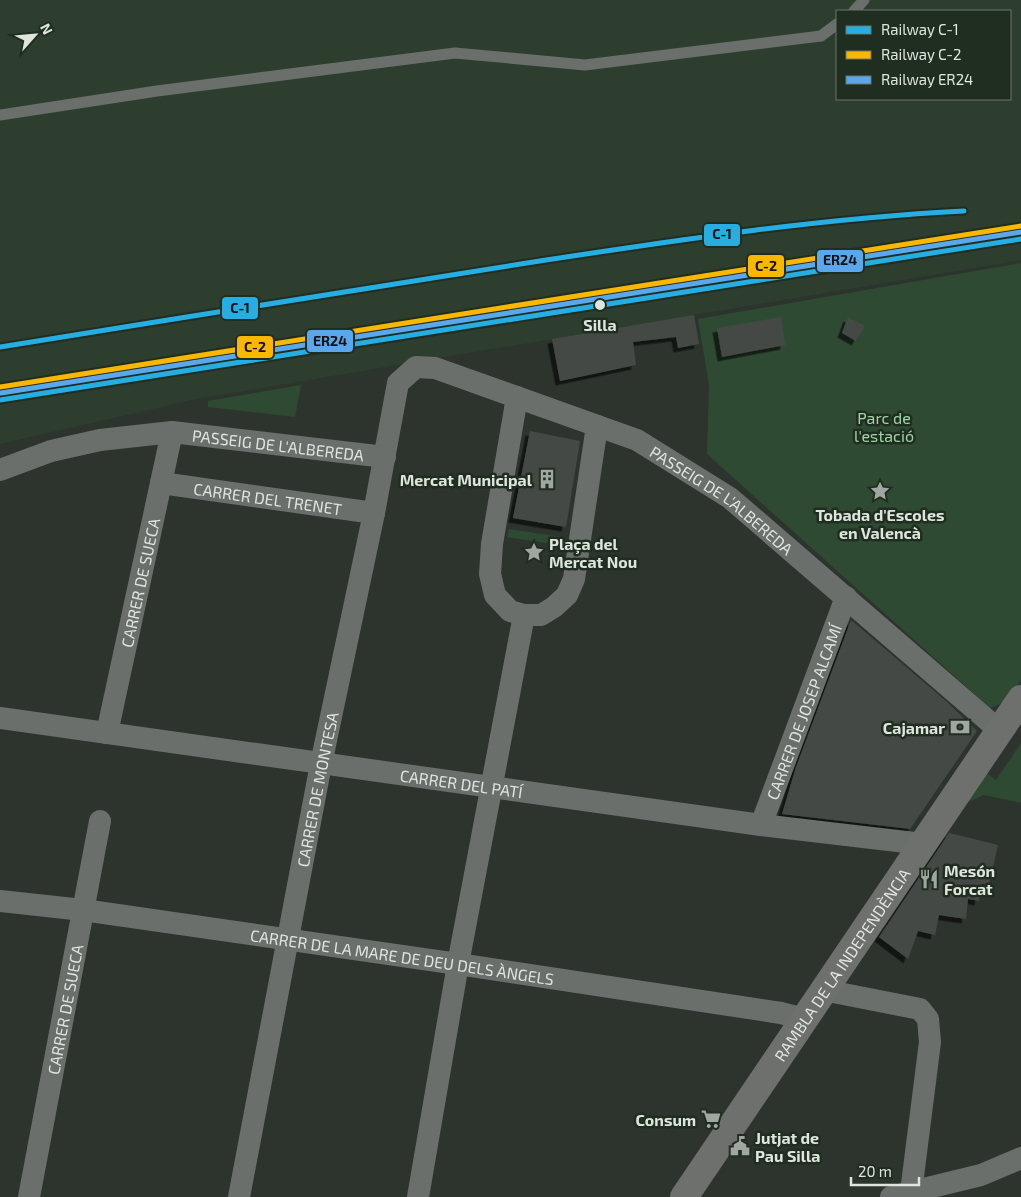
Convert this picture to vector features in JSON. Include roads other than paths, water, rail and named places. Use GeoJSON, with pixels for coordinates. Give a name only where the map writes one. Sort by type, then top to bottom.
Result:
{"type":"FeatureCollection","features":[{"type":"Feature","properties":{"kind":"street","name":"PASSEIG DE L'ALBEREDA"},"geometry":{"type":"LineString","coordinates":[[398,383],[416,367],[435,368],[637,440],[730,498],[1000,731]]}},
{"type":"Feature","properties":{"kind":"street","name":"CARRER DE MONTESA"},"geometry":{"type":"LineString","coordinates":[[239,1197],[321,764],[374,513],[398,383]]}},
{"type":"Feature","properties":{"kind":"street"},"geometry":{"type":"LineString","coordinates":[[517,397],[492,544],[490,574],[495,595],[510,611],[524,615],[541,615],[554,607],[567,595],[574,579],[597,426]]}},
{"type":"Feature","properties":{"kind":"street","name":"PASSEIG DE L'ALBEREDA"},"geometry":{"type":"LineString","coordinates":[[0,470],[51,451],[100,440],[172,432],[385,457]]}},
{"type":"Feature","properties":{"kind":"street","name":"CARRER DE SUECA"},"geometry":{"type":"LineString","coordinates":[[107,734],[172,432]]}},
{"type":"Feature","properties":{"kind":"street","name":"CARRER DEL TRENET"},"geometry":{"type":"LineString","coordinates":[[161,484],[374,513]]}},
{"type":"Feature","properties":{"kind":"street","name":"CARRER DE JOSEP ALCAMÍ"},"geometry":{"type":"LineString","coordinates":[[761,825],[846,597]]}},
{"type":"Feature","properties":{"kind":"street"},"geometry":{"type":"LineString","coordinates":[[424,1196],[458,964],[524,615]]}},
{"type":"Feature","properties":{"kind":"street","name":"RAMBLA DE LA INDEPENDÈNCIA"},"geometry":{"type":"LineString","coordinates":[[684,1197],[1021,699]]}},
{"type":"Feature","properties":{"kind":"street","name":"CARRER DEL PATÍ"},"geometry":{"type":"LineString","coordinates":[[0,718],[761,825],[924,844]]}},
{"type":"Feature","properties":{"kind":"street","name":"CARRER DE SUECA"},"geometry":{"type":"LineString","coordinates":[[28,1197],[100,821]]}},
{"type":"Feature","properties":{"kind":"street","name":"CARRER DE LA MARE DE DEU DELS ÀNGELS"},"geometry":{"type":"LineString","coordinates":[[0,901],[83,910],[458,964],[781,1013],[804,1019]]}},
{"type":"Feature","properties":{"kind":"street"},"geometry":{"type":"LineString","coordinates":[[823,990],[920,1009],[928,1019],[930,1042],[901,1194],[981,1175],[1021,1158]]}},
{"type":"Feature","properties":{"kind":"lane"},"geometry":{"type":"LineString","coordinates":[[855,10],[864,0]]}},
{"type":"Feature","properties":{"kind":"lane"},"geometry":{"type":"LineString","coordinates":[[0,115],[157,91],[455,53],[585,65],[822,36],[836,25]]}},
{"type":"Feature","properties":{"kind":"rail line","name":"C-1"},"geometry":{"type":"LineString","coordinates":[[0,347],[650,244],[807,224],[964,211]]}},
{"type":"Feature","properties":{"kind":"rail line","name":"C-2"},"geometry":{"type":"LineString","coordinates":[[0,387],[1021,226]]}},
{"type":"Feature","properties":{"kind":"rail line","name":"ER24"},"geometry":{"type":"LineString","coordinates":[[1,393],[1021,232]]}},
{"type":"Feature","properties":{"kind":"rail line","name":"C-1"},"geometry":{"type":"LineString","coordinates":[[0,400],[1021,239]]}},
{"type":"Feature","properties":{"kind":"place","name":"Silla"},"geometry":{"type":"Point","coordinates":[600,305]}},
{"type":"Feature","properties":{"kind":"place","name":"Mercat Municipal"},"geometry":{"type":"Point","coordinates":[547,479]}},
{"type":"Feature","properties":{"kind":"place","name":"Tobada d'Escoles en Valencà"},"geometry":{"type":"Point","coordinates":[880,491]}},
{"type":"Feature","properties":{"kind":"place","name":"Plaça del Mercat Nou"},"geometry":{"type":"Point","coordinates":[534,552]}},
{"type":"Feature","properties":{"kind":"place","name":"Cajamar"},"geometry":{"type":"Point","coordinates":[960,727]}},
{"type":"Feature","properties":{"kind":"place","name":"Mesón Forcat"},"geometry":{"type":"Point","coordinates":[929,879]}},
{"type":"Feature","properties":{"kind":"place","name":"Consum"},"geometry":{"type":"Point","coordinates":[711,1119]}},
{"type":"Feature","properties":{"kind":"place","name":"Jutjat de Pau Silla"},"geometry":{"type":"Point","coordinates":[740,1146]}},
{"type":"Feature","properties":{"kind":"park label","name":"Parc de l'estació"},"geometry":{"type":"Point","coordinates":[884,426]}}]}
